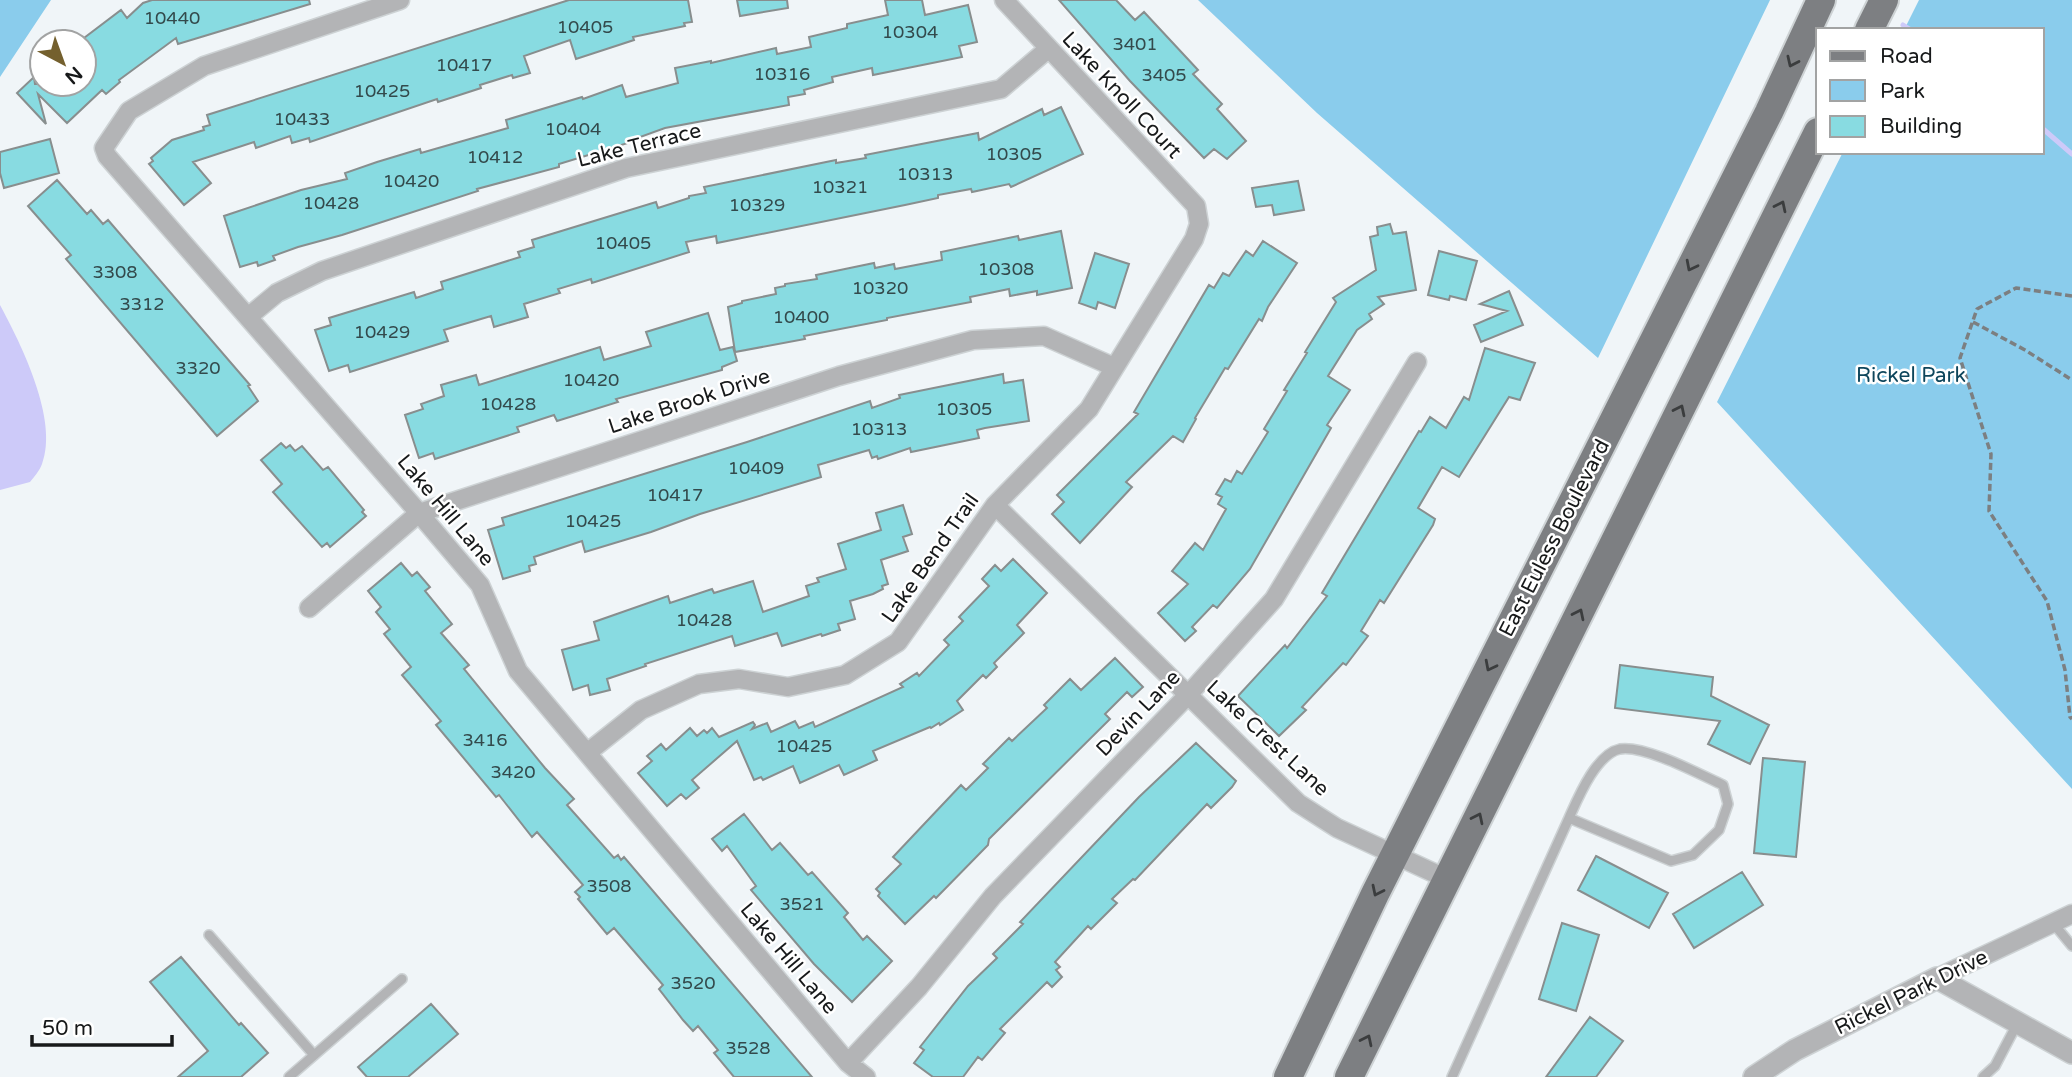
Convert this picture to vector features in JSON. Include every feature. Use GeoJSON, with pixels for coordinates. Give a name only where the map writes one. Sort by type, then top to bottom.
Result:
{"type":"FeatureCollection","features":[{"type":"Feature","properties":{"kind":"main road","name":"East Euless Boulevard"},"geometry":{"type":"LineString","coordinates":[[1288,1077],[1395,854],[1769,112],[1821,0]]}},
{"type":"Feature","properties":{"kind":"main road"},"geometry":{"type":"LineString","coordinates":[[1870,28],[1884,0]]}},
{"type":"Feature","properties":{"kind":"main road"},"geometry":{"type":"LineString","coordinates":[[1349,1077],[1816,136]]}},
{"type":"Feature","properties":{"kind":"street","name":"Lake Hill Lane"},"geometry":{"type":"LineString","coordinates":[[400,0],[204,65],[129,111],[104,148],[107,156],[480,586],[518,671],[848,1063],[866,1077]]}},
{"type":"Feature","properties":{"kind":"street","name":"Lake Knoll Court"},"geometry":{"type":"LineString","coordinates":[[1003,0],[1196,206],[1199,224]]}},
{"type":"Feature","properties":{"kind":"street","name":"Lake Terrace"},"geometry":{"type":"LineString","coordinates":[[248,317],[277,293],[322,271],[626,168],[1001,89],[1048,49]]}},
{"type":"Feature","properties":{"kind":"street","name":"Lake Bend Trail"},"geometry":{"type":"LineString","coordinates":[[587,753],[641,710],[699,684],[740,679],[788,687],[845,675],[898,642],[995,505],[1089,410],[1194,239],[1199,224]]}},
{"type":"Feature","properties":{"kind":"street","name":"Lake Brook Drive"},"geometry":{"type":"LineString","coordinates":[[309,608],[419,513],[839,376],[973,340],[1044,336],[1114,367]]}},
{"type":"Feature","properties":{"kind":"street","name":"Devin Lane"},"geometry":{"type":"LineString","coordinates":[[848,1063],[919,987],[993,896],[1188,695],[1274,598],[1417,362]]}},
{"type":"Feature","properties":{"kind":"street","name":"Lake Crest Lane"},"geometry":{"type":"LineString","coordinates":[[995,505],[1298,803],[1337,828],[1447,879]]}},
{"type":"Feature","properties":{"kind":"street","name":"Rickel Park Drive"},"geometry":{"type":"LineString","coordinates":[[1754,1077],[1795,1050],[1937,978],[2072,915]]}},
{"type":"Feature","properties":{"kind":"street"},"geometry":{"type":"LineString","coordinates":[[1937,978],[2072,1053]]}},
{"type":"Feature","properties":{"kind":"lane"},"geometry":{"type":"LineString","coordinates":[[1452,1077],[1569,818],[1586,782],[1604,759],[1620,749],[1651,754],[1723,785],[1728,804],[1719,830],[1693,855],[1671,860],[1569,818]]}},
{"type":"Feature","properties":{"kind":"lane"},"geometry":{"type":"LineString","coordinates":[[2053,923],[2072,946]]}},
{"type":"Feature","properties":{"kind":"lane"},"geometry":{"type":"LineString","coordinates":[[209,935],[314,1055]]}},
{"type":"Feature","properties":{"kind":"lane"},"geometry":{"type":"LineString","coordinates":[[289,1077],[402,979]]}},
{"type":"Feature","properties":{"kind":"lane"},"geometry":{"type":"LineString","coordinates":[[1983,1077],[1996,1066],[2018,1023]]}},
{"type":"Feature","properties":{"kind":"path"},"geometry":{"type":"LineString","coordinates":[[2072,296],[2017,288],[1977,309],[1960,358],[1991,454],[1989,511],[2047,601],[2065,670],[2072,719]]}},
{"type":"Feature","properties":{"kind":"path"},"geometry":{"type":"LineString","coordinates":[[1973,322],[2025,350],[2072,380]]}},
{"type":"Feature","properties":{"kind":"green space"},"geometry":{"type":"Polygon","coordinates":[[[0,0],[51,0],[32,28],[28,28],[28,35],[0,77],[0,0]]]}},
{"type":"Feature","properties":{"kind":"green space"},"geometry":{"type":"Polygon","coordinates":[[[1198,0],[1770,0],[1598,358],[1317,113],[1198,0]]]}},
{"type":"Feature","properties":{"kind":"green space","name":"Rickel Park"},"geometry":{"type":"Polygon","coordinates":[[[1919,0],[2072,0],[2072,789],[1717,402],[1842,154],[2044,154],[2044,28],[1905,28],[1919,0]]]}},
{"type":"Feature","properties":{"kind":"shaded area"},"geometry":{"type":"Polygon","coordinates":[[[0,305],[35,383],[46,426],[46,446],[41,466],[30,482],[0,490],[0,305]]]}},
{"type":"Feature","properties":{"kind":"building"},"geometry":{"type":"Polygon","coordinates":[[[152,0],[309,0],[310,4],[178,44],[176,38],[119,80],[106,94],[102,90],[98,94],[97,28],[121,10],[127,18],[143,3],[152,0]]]}},
{"type":"Feature","properties":{"kind":"building"},"geometry":{"type":"Polygon","coordinates":[[[569,0],[688,0],[692,22],[684,23],[685,26],[633,37],[634,40],[576,59],[570,40],[524,56],[530,73],[513,78],[512,75],[480,85],[481,88],[438,102],[437,99],[310,142],[309,138],[292,143],[290,136],[256,148],[254,142],[193,162],[211,183],[184,205],[149,164],[153,161],[151,158],[172,140],[204,130],[203,127],[210,125],[207,115],[569,0]]]}},
{"type":"Feature","properties":{"kind":"building"},"geometry":{"type":"Polygon","coordinates":[[[737,0],[787,0],[788,8],[740,16],[737,0]]]}},
{"type":"Feature","properties":{"kind":"building"},"geometry":{"type":"Polygon","coordinates":[[[885,0],[922,0],[925,15],[968,5],[977,42],[959,46],[962,57],[873,75],[872,68],[832,77],[833,82],[804,90],[805,94],[788,97],[789,105],[665,128],[640,137],[641,139],[559,164],[559,167],[477,189],[478,191],[298,247],[273,256],[275,260],[258,266],[257,262],[240,267],[224,216],[301,190],[347,179],[345,173],[377,162],[420,149],[421,153],[508,128],[506,120],[582,97],[583,99],[622,85],[626,97],[678,83],[675,68],[776,48],[777,54],[811,47],[809,37],[847,28],[847,24],[888,15],[885,0]]]}},
{"type":"Feature","properties":{"kind":"building"},"geometry":{"type":"Polygon","coordinates":[[[1059,0],[1116,0],[1135,20],[1144,12],[1198,70],[1193,74],[1222,104],[1217,109],[1246,141],[1227,159],[1214,149],[1204,158],[1130,81],[1059,0]]]}},
{"type":"Feature","properties":{"kind":"building"},"geometry":{"type":"Polygon","coordinates":[[[28,83],[28,98],[39,98],[46,124],[17,93],[28,83]]]}},
{"type":"Feature","properties":{"kind":"building"},"geometry":{"type":"Polygon","coordinates":[[[42,98],[94,98],[67,123],[42,98]]]}},
{"type":"Feature","properties":{"kind":"building"},"geometry":{"type":"Polygon","coordinates":[[[1061,107],[1083,154],[1011,187],[1009,184],[972,192],[971,189],[938,195],[938,198],[717,243],[716,236],[686,242],[689,252],[592,283],[591,279],[558,289],[560,293],[524,304],[528,317],[494,327],[491,316],[444,330],[448,341],[350,372],[348,365],[329,371],[315,330],[331,325],[329,318],[414,292],[416,298],[443,289],[441,282],[520,257],[518,252],[534,247],[532,240],[656,202],[658,208],[689,196],[706,193],[704,187],[836,160],[836,163],[866,158],[865,155],[978,133],[979,140],[1042,109],[1044,115],[1061,107]]]}},
{"type":"Feature","properties":{"kind":"building"},"geometry":{"type":"Polygon","coordinates":[[[50,139],[59,173],[4,188],[0,173],[0,152],[50,139]]]}},
{"type":"Feature","properties":{"kind":"building"},"geometry":{"type":"Polygon","coordinates":[[[57,180],[87,214],[91,210],[103,224],[108,220],[250,385],[248,386],[258,401],[217,436],[66,259],[71,255],[28,206],[57,180]]]}},
{"type":"Feature","properties":{"kind":"building"},"geometry":{"type":"Polygon","coordinates":[[[1298,181],[1304,210],[1274,215],[1272,205],[1256,207],[1252,188],[1298,181]]]}},
{"type":"Feature","properties":{"kind":"building"},"geometry":{"type":"Polygon","coordinates":[[[1390,224],[1393,234],[1406,232],[1416,290],[1378,297],[1384,304],[1369,314],[1372,319],[1357,330],[1328,376],[1350,390],[1327,425],[1331,428],[1250,569],[1217,608],[1213,605],[1192,627],[1196,631],[1185,641],[1158,613],[1188,584],[1172,571],[1195,543],[1203,550],[1226,509],[1218,504],[1222,497],[1216,494],[1225,479],[1231,482],[1237,471],[1242,474],[1268,432],[1264,429],[1287,391],[1284,390],[1307,353],[1305,352],[1336,302],[1333,298],[1376,270],[1370,237],[1378,235],[1377,227],[1390,224]]]}},
{"type":"Feature","properties":{"kind":"building"},"geometry":{"type":"Polygon","coordinates":[[[1061,231],[1072,288],[1037,295],[1037,291],[1010,296],[1009,289],[970,297],[971,302],[735,352],[728,307],[742,301],[776,294],[775,288],[785,284],[817,279],[816,275],[874,263],[875,268],[894,264],[895,269],[942,260],[941,252],[1018,236],[1019,240],[1061,231]]]}},
{"type":"Feature","properties":{"kind":"building"},"geometry":{"type":"Polygon","coordinates":[[[1263,241],[1297,263],[1262,321],[1259,319],[1228,369],[1225,368],[1183,442],[1173,436],[1126,482],[1132,487],[1080,543],[1052,514],[1064,502],[1057,495],[1138,414],[1134,412],[1209,285],[1214,288],[1223,273],[1229,276],[1246,251],[1253,256],[1263,241]]]}},
{"type":"Feature","properties":{"kind":"building"},"geometry":{"type":"Polygon","coordinates":[[[1439,251],[1477,261],[1466,300],[1450,296],[1449,300],[1428,295],[1439,251]]]}},
{"type":"Feature","properties":{"kind":"building"},"geometry":{"type":"Polygon","coordinates":[[[1095,253],[1129,264],[1115,308],[1098,302],[1096,309],[1079,303],[1095,253]]]}},
{"type":"Feature","properties":{"kind":"building"},"geometry":{"type":"Polygon","coordinates":[[[1509,291],[1523,325],[1481,342],[1474,325],[1507,311],[1480,304],[1509,291]]]}},
{"type":"Feature","properties":{"kind":"building"},"geometry":{"type":"Polygon","coordinates":[[[708,313],[720,350],[733,347],[737,361],[722,367],[722,370],[616,399],[618,402],[557,421],[554,415],[517,427],[519,432],[435,459],[433,453],[419,458],[405,415],[423,409],[421,404],[444,396],[441,385],[476,375],[479,385],[600,347],[604,360],[651,346],[646,332],[708,313]]]}},
{"type":"Feature","properties":{"kind":"building"},"geometry":{"type":"Polygon","coordinates":[[[1485,348],[1535,363],[1520,400],[1509,397],[1459,477],[1442,467],[1418,508],[1435,519],[1433,525],[1384,603],[1380,600],[1361,631],[1368,636],[1346,665],[1343,663],[1302,707],[1306,710],[1279,736],[1238,696],[1285,645],[1287,648],[1327,596],[1322,593],[1419,431],[1421,432],[1430,417],[1446,428],[1464,397],[1469,400],[1485,348]]]}},
{"type":"Feature","properties":{"kind":"building"},"geometry":{"type":"Polygon","coordinates":[[[1003,374],[1004,383],[1023,380],[1029,421],[977,430],[979,438],[911,452],[910,448],[878,459],[877,456],[872,458],[869,450],[818,465],[821,477],[585,552],[582,541],[534,557],[536,564],[529,566],[530,571],[503,579],[488,530],[504,525],[502,518],[870,401],[872,408],[900,398],[899,395],[1003,374]]]}},
{"type":"Feature","properties":{"kind":"building"},"geometry":{"type":"Polygon","coordinates":[[[281,443],[286,448],[290,445],[295,451],[302,446],[323,470],[328,467],[364,510],[362,512],[366,516],[330,547],[327,543],[322,547],[273,492],[282,484],[261,460],[281,443]]]}},
{"type":"Feature","properties":{"kind":"building"},"geometry":{"type":"Polygon","coordinates":[[[903,505],[912,534],[903,537],[908,551],[881,560],[888,584],[873,594],[850,601],[855,619],[838,624],[840,630],[782,646],[777,633],[735,646],[732,636],[607,679],[610,690],[590,695],[588,685],[573,690],[562,650],[599,640],[594,622],[668,596],[670,603],[712,589],[714,593],[753,581],[763,612],[809,596],[806,586],[819,582],[817,578],[846,569],[838,544],[881,530],[876,513],[903,505]]]}},
{"type":"Feature","properties":{"kind":"building"},"geometry":{"type":"Polygon","coordinates":[[[1013,559],[1047,593],[1017,625],[1024,633],[994,663],[997,667],[986,678],[983,675],[957,701],[963,710],[940,725],[939,723],[873,751],[877,760],[844,775],[839,765],[800,783],[793,766],[763,780],[761,777],[754,780],[737,741],[692,780],[699,788],[686,799],[681,794],[667,806],[638,773],[652,761],[647,756],[661,744],[666,750],[690,728],[697,736],[712,728],[719,737],[753,722],[755,725],[752,729],[767,723],[771,732],[795,721],[799,728],[813,722],[815,727],[903,687],[900,684],[917,673],[919,676],[949,645],[944,640],[963,621],[959,617],[989,586],[982,579],[995,565],[1001,571],[1013,559]]]}},
{"type":"Feature","properties":{"kind":"building"},"geometry":{"type":"Polygon","coordinates":[[[401,563],[412,576],[417,572],[430,587],[425,591],[452,624],[441,633],[469,665],[464,669],[545,768],[574,799],[567,805],[614,858],[618,855],[621,860],[624,857],[812,1077],[734,1077],[714,1053],[718,1050],[698,1026],[693,1031],[683,1020],[659,989],[663,985],[614,928],[607,934],[578,899],[580,897],[575,892],[583,885],[537,832],[532,837],[499,795],[496,797],[436,725],[441,721],[402,675],[411,667],[384,634],[390,629],[376,612],[381,607],[368,591],[401,563]]]}},
{"type":"Feature","properties":{"kind":"building"},"geometry":{"type":"Polygon","coordinates":[[[1115,658],[1143,687],[1132,697],[1127,692],[1105,714],[1110,719],[989,839],[988,845],[936,898],[934,896],[905,924],[878,896],[880,893],[876,889],[901,864],[893,857],[961,785],[966,790],[988,768],[983,764],[1009,738],[1012,741],[1047,708],[1044,705],[1070,679],[1081,690],[1115,658]]]}},
{"type":"Feature","properties":{"kind":"building"},"geometry":{"type":"Polygon","coordinates":[[[1620,665],[1713,677],[1711,696],[1769,725],[1750,764],[1708,744],[1720,721],[1615,708],[1620,665]]]}},
{"type":"Feature","properties":{"kind":"building"},"geometry":{"type":"Polygon","coordinates":[[[1196,743],[1236,781],[1232,787],[1211,808],[1207,804],[1135,880],[1112,899],[1117,903],[1091,929],[1088,926],[1055,962],[1060,967],[1056,970],[1062,977],[1052,987],[1047,982],[1000,1029],[1005,1033],[982,1060],[978,1057],[963,1077],[933,1077],[914,1063],[924,1050],[920,1047],[968,986],[997,958],[993,954],[1023,924],[1020,922],[1139,797],[1196,743]]]}},
{"type":"Feature","properties":{"kind":"building"},"geometry":{"type":"Polygon","coordinates":[[[1763,758],[1805,762],[1796,857],[1754,853],[1763,758]]]}},
{"type":"Feature","properties":{"kind":"building"},"geometry":{"type":"Polygon","coordinates":[[[744,814],[772,850],[780,843],[808,875],[812,872],[848,913],[844,917],[863,940],[867,936],[892,961],[852,1002],[814,964],[751,890],[756,886],[727,846],[722,851],[712,839],[744,814]]]}},
{"type":"Feature","properties":{"kind":"building"},"geometry":{"type":"Polygon","coordinates":[[[1596,856],[1668,893],[1649,928],[1578,890],[1596,856]]]}},
{"type":"Feature","properties":{"kind":"building"},"geometry":{"type":"Polygon","coordinates":[[[1742,872],[1763,905],[1694,948],[1673,914],[1742,872]]]}},
{"type":"Feature","properties":{"kind":"building"},"geometry":{"type":"Polygon","coordinates":[[[1562,923],[1599,935],[1576,1011],[1539,999],[1562,923]]]}},
{"type":"Feature","properties":{"kind":"building"},"geometry":{"type":"Polygon","coordinates":[[[181,957],[239,1025],[241,1023],[268,1053],[241,1077],[178,1077],[208,1051],[150,982],[181,957]]]}},
{"type":"Feature","properties":{"kind":"building"},"geometry":{"type":"Polygon","coordinates":[[[431,1004],[458,1034],[408,1077],[367,1077],[358,1067],[431,1004]]]}},
{"type":"Feature","properties":{"kind":"building"},"geometry":{"type":"Polygon","coordinates":[[[1590,1017],[1623,1041],[1596,1077],[1546,1077],[1590,1017]]]}},
{"type":"Feature","properties":{"kind":"waterway"},"geometry":{"type":"LineString","coordinates":[[1903,25],[1908,28]]}},
{"type":"Feature","properties":{"kind":"waterway"},"geometry":{"type":"LineString","coordinates":[[2044,130],[2072,154]]}}]}
